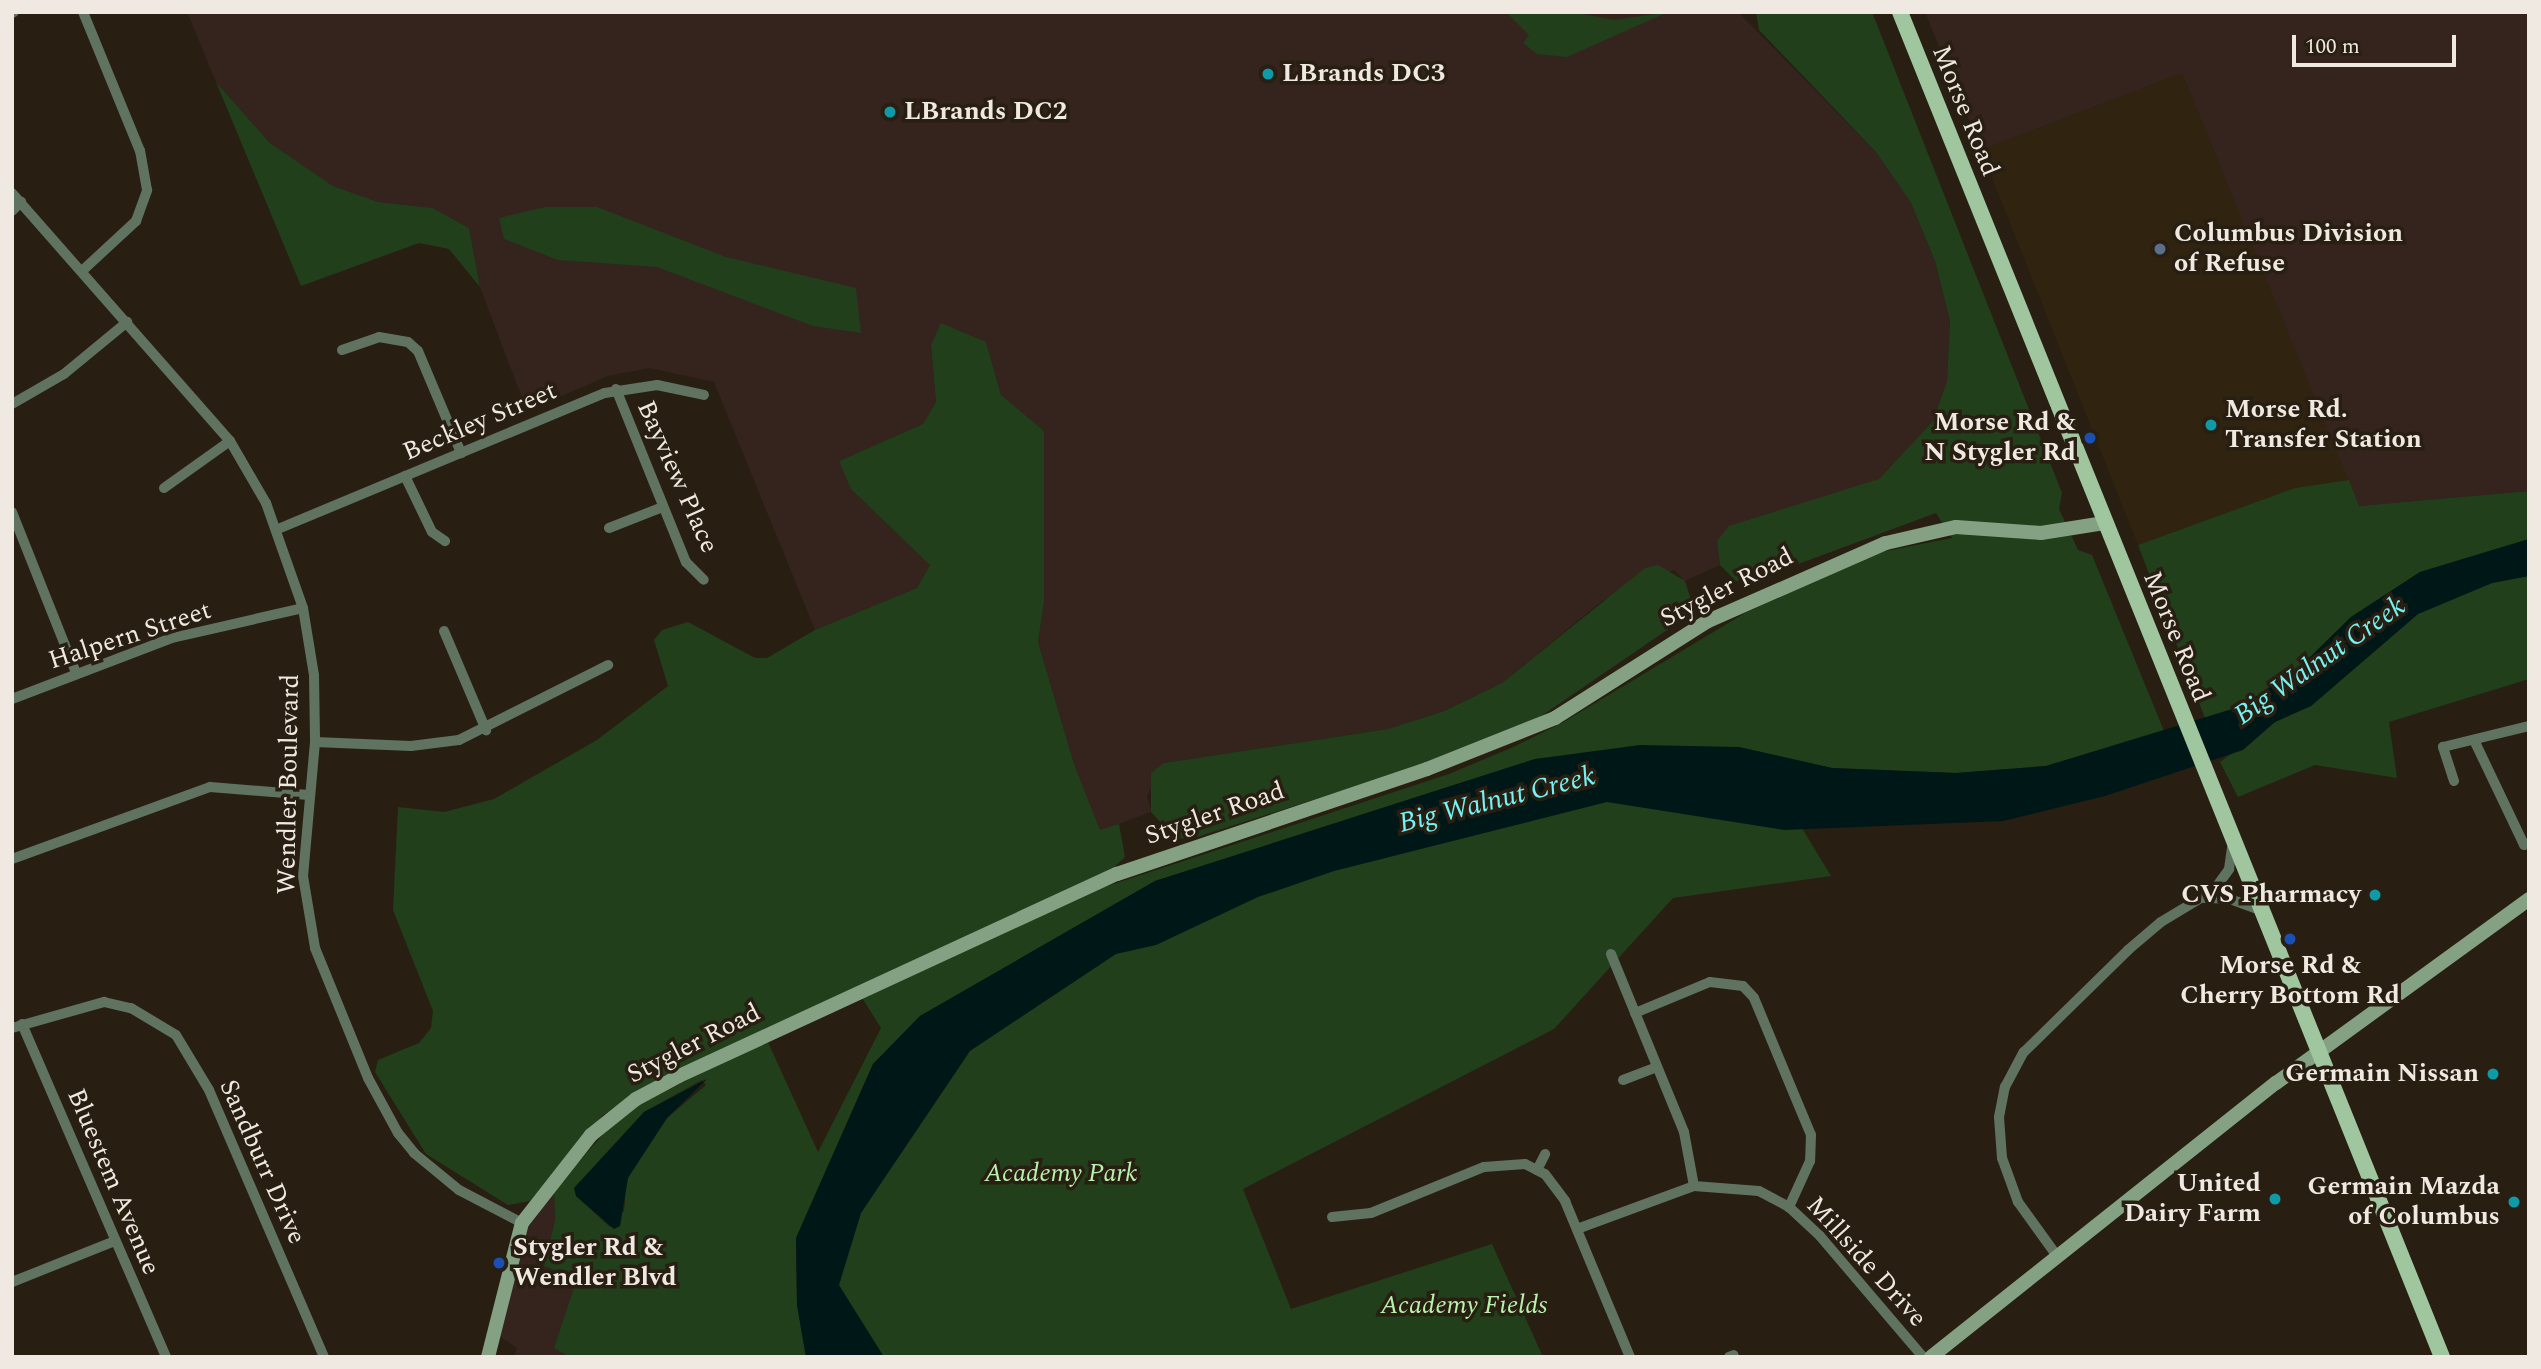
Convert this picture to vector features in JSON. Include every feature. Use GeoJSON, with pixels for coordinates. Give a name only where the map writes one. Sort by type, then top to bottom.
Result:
{"type":"FeatureCollection","features":[{"type":"Feature","properties":{"kind":"main road","name":"Morse Road"},"geometry":{"type":"LineString","coordinates":[[1899,12],[2167,682],[2442,1357]]}},
{"type":"Feature","properties":{"kind":"main road","name":"Stygler Road"},"geometry":{"type":"LineString","coordinates":[[488,1357],[522,1223],[573,1154],[636,1099],[1077,891],[1427,769],[1555,718],[1708,621],[1886,543],[1956,527],[2041,533],[2104,523]]}},
{"type":"Feature","properties":{"kind":"main road"},"geometry":{"type":"LineString","coordinates":[[1931,1357],[2319,1052],[2529,899]]}},
{"type":"Feature","properties":{"kind":"street"},"geometry":{"type":"LineString","coordinates":[[82,271],[136,221],[147,190],[140,151],[83,12]]}},
{"type":"Feature","properties":{"kind":"street","name":"Wendler Boulevard"},"geometry":{"type":"LineString","coordinates":[[12,193],[230,440],[278,530],[303,608],[314,675],[315,742],[303,876],[314,948],[368,1078],[414,1153],[459,1190],[522,1223]]}},
{"type":"Feature","properties":{"kind":"street"},"geometry":{"type":"LineString","coordinates":[[12,211],[21,202]]}},
{"type":"Feature","properties":{"kind":"street"},"geometry":{"type":"LineString","coordinates":[[12,404],[74,368],[127,322]]}},
{"type":"Feature","properties":{"kind":"street"},"geometry":{"type":"LineString","coordinates":[[342,350],[379,337],[408,342],[418,351],[461,453]]}},
{"type":"Feature","properties":{"kind":"street","name":"Beckley Street"},"geometry":{"type":"LineString","coordinates":[[278,530],[617,389],[657,385],[704,395]]}},
{"type":"Feature","properties":{"kind":"street","name":"Bayview Place"},"geometry":{"type":"LineString","coordinates":[[617,389],[686,562],[704,580]]}},
{"type":"Feature","properties":{"kind":"street"},"geometry":{"type":"LineString","coordinates":[[164,488],[230,440]]}},
{"type":"Feature","properties":{"kind":"street"},"geometry":{"type":"LineString","coordinates":[[405,476],[432,532],[445,541]]}},
{"type":"Feature","properties":{"kind":"street"},"geometry":{"type":"LineString","coordinates":[[609,528],[663,507]]}},
{"type":"Feature","properties":{"kind":"street"},"geometry":{"type":"LineString","coordinates":[[12,512],[16,536],[76,673]]}},
{"type":"Feature","properties":{"kind":"street","name":"Halpern Street"},"geometry":{"type":"LineString","coordinates":[[12,699],[172,638],[303,608]]}},
{"type":"Feature","properties":{"kind":"street"},"geometry":{"type":"LineString","coordinates":[[444,631],[486,730]]}},
{"type":"Feature","properties":{"kind":"street"},"geometry":{"type":"LineString","coordinates":[[315,742],[432,745],[486,730],[608,665]]}},
{"type":"Feature","properties":{"kind":"street"},"geometry":{"type":"LineString","coordinates":[[2455,781],[2443,747],[2529,726]]}},
{"type":"Feature","properties":{"kind":"street"},"geometry":{"type":"LineString","coordinates":[[2474,740],[2524,845],[2529,843]]}},
{"type":"Feature","properties":{"kind":"street"},"geometry":{"type":"LineString","coordinates":[[12,859],[210,788],[309,794]]}},
{"type":"Feature","properties":{"kind":"street"},"geometry":{"type":"LineString","coordinates":[[2057,1256],[2018,1202],[2002,1158],[1999,1117],[2006,1087],[2024,1052],[2128,950],[2161,922],[2204,898],[2229,869],[2232,843]]}},
{"type":"Feature","properties":{"kind":"street"},"geometry":{"type":"LineString","coordinates":[[2204,898],[2230,899],[2260,910]]}},
{"type":"Feature","properties":{"kind":"street"},"geometry":{"type":"LineString","coordinates":[[1611,954],[1684,1132],[1695,1186]]}},
{"type":"Feature","properties":{"kind":"street"},"geometry":{"type":"LineString","coordinates":[[1635,1013],[1710,982],[1743,986],[1754,998],[1811,1135],[1811,1161],[1789,1207]]}},
{"type":"Feature","properties":{"kind":"street","name":"Sandburr Drive"},"geometry":{"type":"LineString","coordinates":[[17,1026],[104,1002],[131,1008],[176,1035],[191,1056],[324,1357]]}},
{"type":"Feature","properties":{"kind":"street","name":"Bluestem Avenue"},"geometry":{"type":"LineString","coordinates":[[17,1026],[166,1357]]}},
{"type":"Feature","properties":{"kind":"street"},"geometry":{"type":"LineString","coordinates":[[1623,1080],[1657,1067]]}},
{"type":"Feature","properties":{"kind":"street"},"geometry":{"type":"LineString","coordinates":[[1537,1170],[1545,1154]]}},
{"type":"Feature","properties":{"kind":"street"},"geometry":{"type":"LineString","coordinates":[[1332,1217],[1371,1213],[1500,1163],[1537,1170],[1564,1201],[1630,1357]]}},
{"type":"Feature","properties":{"kind":"street","name":"Millside Drive"},"geometry":{"type":"LineString","coordinates":[[1577,1229],[1695,1186],[1742,1186],[1789,1207],[1923,1357]]}},
{"type":"Feature","properties":{"kind":"street"},"geometry":{"type":"LineString","coordinates":[[12,1282],[115,1241]]}},
{"type":"Feature","properties":{"kind":"shaded area"},"geometry":{"type":"Polygon","coordinates":[[[187,12],[1738,12],[1876,152],[1911,203],[1935,261],[1950,321],[1947,381],[1933,421],[1879,479],[1717,541],[1720,565],[1685,581],[1674,570],[1602,601],[1502,683],[1443,711],[1388,729],[1164,763],[1147,796],[1151,812],[1100,831],[1074,764],[1038,642],[1044,602],[1044,431],[1001,395],[986,342],[931,345],[936,402],[923,424],[839,461],[930,565],[917,588],[815,630],[714,382],[649,368],[608,376],[527,411],[480,287],[469,228],[433,208],[378,202],[333,186],[270,143],[216,82],[187,12]]]}},
{"type":"Feature","properties":{"kind":"shaded area"},"geometry":{"type":"Polygon","coordinates":[[[1925,12],[2529,12],[2529,491],[2359,506],[2182,73],[1981,150],[1925,12]]]}},
{"type":"Feature","properties":{"kind":"shaded area"},"geometry":{"type":"Polygon","coordinates":[[[2182,73],[2349,480],[2295,488],[2138,545],[1981,150],[2182,73]]]}},
{"type":"Feature","properties":{"kind":"shaded area"},"geometry":{"type":"Polygon","coordinates":[[[554,1190],[555,1220],[544,1266],[577,1278],[554,1348],[569,1357],[514,1357],[517,1348],[499,1336],[526,1231],[554,1190]]]}},
{"type":"Feature","properties":{"kind":"green space"},"geometry":{"type":"Polygon","coordinates":[[[1506,12],[1572,12],[1614,20],[1668,12],[1567,57],[1537,54],[1523,43],[1529,35],[1506,12]]]}},
{"type":"Feature","properties":{"kind":"green space"},"geometry":{"type":"Polygon","coordinates":[[[1756,12],[1872,12],[2062,493],[2059,509],[2078,550],[2092,555],[2164,731],[2046,766],[1956,773],[1832,768],[1739,747],[1535,759],[1155,881],[920,1016],[873,1064],[796,1238],[797,1305],[806,1357],[569,1357],[554,1348],[577,1278],[544,1266],[555,1220],[554,1190],[613,1123],[640,1104],[767,1040],[818,1152],[881,1028],[861,996],[1089,892],[1449,774],[1511,748],[1562,723],[1745,613],[1876,553],[1952,538],[1936,513],[1763,577],[1736,581],[1720,565],[1717,541],[1729,526],[1879,479],[1933,421],[1947,381],[1950,321],[1935,261],[1911,203],[1876,152],[1759,30],[1756,12]],[[702,1080],[644,1112],[576,1196],[610,1227],[624,1211],[627,1178],[667,1118],[706,1085],[702,1080]]]}},
{"type":"Feature","properties":{"kind":"green space"},"geometry":{"type":"Polygon","coordinates":[[[216,82],[270,143],[333,186],[378,202],[433,208],[469,228],[480,287],[449,249],[419,243],[301,286],[216,82]]]}},
{"type":"Feature","properties":{"kind":"green space"},"geometry":{"type":"Polygon","coordinates":[[[545,207],[597,207],[726,257],[856,288],[861,333],[813,326],[657,267],[558,260],[504,239],[499,218],[545,207]]]}},
{"type":"Feature","properties":{"kind":"green space"},"geometry":{"type":"Polygon","coordinates":[[[941,323],[986,342],[1001,395],[1044,431],[1044,602],[1038,642],[1074,764],[1100,830],[1119,824],[1125,857],[1111,870],[659,1078],[602,1116],[530,1201],[508,1205],[426,1154],[375,1072],[378,1060],[419,1043],[431,1028],[433,1011],[393,910],[398,807],[444,812],[494,799],[597,740],[668,686],[654,640],[662,630],[688,622],[755,658],[767,658],[815,630],[917,588],[930,565],[851,489],[839,461],[923,424],[936,402],[931,345],[941,323]]]}},
{"type":"Feature","properties":{"kind":"green space"},"geometry":{"type":"Polygon","coordinates":[[[2349,480],[2359,506],[2529,491],[2529,539],[2420,572],[2351,617],[2301,666],[2242,706],[2205,718],[2138,545],[2295,488],[2349,480]]]}},
{"type":"Feature","properties":{"kind":"green space"},"geometry":{"type":"Polygon","coordinates":[[[1658,565],[1685,581],[1692,603],[1686,617],[1534,721],[1437,760],[1191,839],[1175,838],[1151,812],[1151,773],[1164,763],[1388,729],[1444,711],[1502,683],[1645,568],[1658,565]]]}},
{"type":"Feature","properties":{"kind":"green space"},"geometry":{"type":"Polygon","coordinates":[[[2529,576],[2529,679],[2389,722],[2397,778],[2315,765],[2238,797],[2220,762],[2275,722],[2311,706],[2418,614],[2492,583],[2529,576]]]}},
{"type":"Feature","properties":{"kind":"green space","name":"Academy Park"},"geometry":{"type":"Polygon","coordinates":[[[1771,777],[1831,876],[1673,898],[1554,1029],[1243,1189],[1291,1309],[1492,1244],[1543,1357],[837,1357],[821,1289],[959,1018],[1425,815],[1771,777]]]}},
{"type":"Feature","properties":{"kind":"water","name":"Big Walnut Creek"},"geometry":{"type":"Polygon","coordinates":[[[2529,539],[2529,576],[2492,583],[2418,614],[2311,706],[2275,722],[2243,750],[2105,796],[2003,821],[1784,830],[1607,802],[1334,871],[1258,897],[1156,945],[1116,954],[970,1051],[861,1213],[839,1285],[884,1357],[806,1357],[797,1305],[796,1238],[873,1064],[920,1016],[1155,881],[1535,759],[1640,745],[1739,747],[1832,768],[1956,773],[2046,766],[2242,706],[2301,666],[2351,617],[2420,572],[2529,539]]]}},
{"type":"Feature","properties":{"kind":"water"},"geometry":{"type":"Polygon","coordinates":[[[707,1079],[667,1118],[628,1178],[620,1226],[614,1229],[576,1196],[574,1188],[644,1112],[707,1079]]]}},
{"type":"Feature","properties":{"kind":"place","name":"LBrands DC3"},"geometry":{"type":"Point","coordinates":[1268,74]}},
{"type":"Feature","properties":{"kind":"place","name":"LBrands DC2"},"geometry":{"type":"Point","coordinates":[890,112]}},
{"type":"Feature","properties":{"kind":"place","name":"Columbus Division of Refuse"},"geometry":{"type":"Point","coordinates":[2160,249]}},
{"type":"Feature","properties":{"kind":"place","name":"Morse Rd. Transfer Station"},"geometry":{"type":"Point","coordinates":[2211,425]}},
{"type":"Feature","properties":{"kind":"place","name":"Morse Rd & N Stygler Rd"},"geometry":{"type":"Point","coordinates":[2090,438]}},
{"type":"Feature","properties":{"kind":"place","name":"CVS Pharmacy"},"geometry":{"type":"Point","coordinates":[2375,895]}},
{"type":"Feature","properties":{"kind":"place","name":"Morse Rd & Cherry Bottom Rd"},"geometry":{"type":"Point","coordinates":[2290,939]}},
{"type":"Feature","properties":{"kind":"place","name":"Germain Nissan"},"geometry":{"type":"Point","coordinates":[2493,1074]}},
{"type":"Feature","properties":{"kind":"place","name":"United Dairy Farm"},"geometry":{"type":"Point","coordinates":[2275,1199]}},
{"type":"Feature","properties":{"kind":"place","name":"Germain Mazda of Columbus"},"geometry":{"type":"Point","coordinates":[2514,1202]}},
{"type":"Feature","properties":{"kind":"place","name":"Stygler Rd & Wendler Blvd"},"geometry":{"type":"Point","coordinates":[499,1263]}},
{"type":"Feature","properties":{"kind":"park label","name":"Academy Fields"},"geometry":{"type":"Point","coordinates":[1464,1306]}}]}
